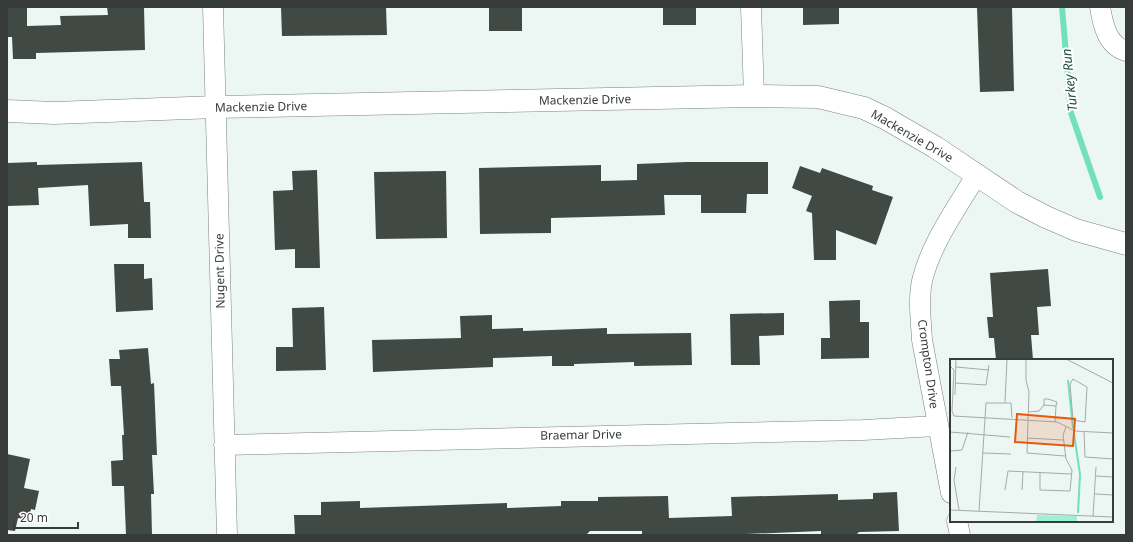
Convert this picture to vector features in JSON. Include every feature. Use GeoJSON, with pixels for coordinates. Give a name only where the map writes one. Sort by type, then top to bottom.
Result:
{"type":"FeatureCollection","features":[{"type":"Feature","properties":{"kind":"street","name":"Nugent Drive"},"geometry":{"type":"LineString","coordinates":[[213,7],[227,535]]}},
{"type":"Feature","properties":{"kind":"street"},"geometry":{"type":"LineString","coordinates":[[751,7],[754,96]]}},
{"type":"Feature","properties":{"kind":"street"},"geometry":{"type":"LineString","coordinates":[[1100,7],[1103,25],[1110,41],[1126,51]]}},
{"type":"Feature","properties":{"kind":"street","name":"Mackenzie Drive"},"geometry":{"type":"LineString","coordinates":[[7,111],[54,113],[754,96],[818,97],[864,108],[885,118],[977,174],[1017,202],[1046,217],[1076,230],[1126,244]]}},
{"type":"Feature","properties":{"kind":"street","name":"Crompton Drive"},"geometry":{"type":"LineString","coordinates":[[950,488],[937,426],[922,340],[922,282],[941,235],[977,174]]}},
{"type":"Feature","properties":{"kind":"street","name":"Braemar Drive"},"geometry":{"type":"LineString","coordinates":[[224,445],[863,430],[937,426]]}},
{"type":"Feature","properties":{"kind":"street"},"geometry":{"type":"LineString","coordinates":[[957,522],[960,535]]}},
{"type":"Feature","properties":{"kind":"building"},"geometry":{"type":"Polygon","coordinates":[[[7,7],[27,7],[27,26],[61,25],[60,16],[108,15],[107,7],[144,7],[145,50],[36,53],[36,59],[13,59],[12,37],[7,37],[7,7]]]}},
{"type":"Feature","properties":{"kind":"building"},"geometry":{"type":"Polygon","coordinates":[[[281,7],[386,7],[387,35],[282,36],[281,7]]]}},
{"type":"Feature","properties":{"kind":"building"},"geometry":{"type":"Polygon","coordinates":[[[489,7],[522,7],[522,31],[489,31],[489,7]]]}},
{"type":"Feature","properties":{"kind":"building"},"geometry":{"type":"Polygon","coordinates":[[[663,7],[696,7],[696,25],[663,25],[663,7]]]}},
{"type":"Feature","properties":{"kind":"building"},"geometry":{"type":"Polygon","coordinates":[[[803,7],[839,7],[839,24],[803,25],[803,7]]]}},
{"type":"Feature","properties":{"kind":"building"},"geometry":{"type":"Polygon","coordinates":[[[977,7],[1012,7],[1014,91],[980,92],[977,7]]]}},
{"type":"Feature","properties":{"kind":"building"},"geometry":{"type":"Polygon","coordinates":[[[37,162],[37,165],[142,162],[144,202],[150,202],[151,238],[128,238],[128,224],[90,226],[88,185],[38,188],[39,205],[7,206],[7,163],[37,162]]]}},
{"type":"Feature","properties":{"kind":"building"},"geometry":{"type":"Polygon","coordinates":[[[687,162],[768,162],[768,194],[747,194],[746,213],[701,213],[701,195],[664,195],[665,215],[551,218],[551,233],[480,234],[479,168],[601,165],[601,181],[637,180],[637,164],[687,162]]]}},
{"type":"Feature","properties":{"kind":"building"},"geometry":{"type":"Polygon","coordinates":[[[800,166],[820,173],[822,168],[873,186],[872,190],[893,197],[876,245],[836,230],[836,260],[814,260],[812,213],[806,211],[812,196],[792,188],[800,166]]]}},
{"type":"Feature","properties":{"kind":"building"},"geometry":{"type":"Polygon","coordinates":[[[317,170],[320,268],[295,268],[295,249],[275,250],[273,191],[293,190],[292,171],[317,170]]]}},
{"type":"Feature","properties":{"kind":"building"},"geometry":{"type":"Polygon","coordinates":[[[446,171],[447,238],[376,239],[374,172],[446,171]]]}},
{"type":"Feature","properties":{"kind":"building"},"geometry":{"type":"Polygon","coordinates":[[[114,264],[144,264],[144,279],[152,278],[153,310],[116,312],[114,264]]]}},
{"type":"Feature","properties":{"kind":"building"},"geometry":{"type":"Polygon","coordinates":[[[1048,269],[1051,306],[1037,307],[1039,335],[1031,335],[1033,359],[996,359],[994,338],[989,338],[987,317],[993,317],[990,273],[1048,269]]]}},
{"type":"Feature","properties":{"kind":"building"},"geometry":{"type":"Polygon","coordinates":[[[860,300],[860,322],[869,322],[869,358],[821,359],[821,338],[830,338],[829,301],[860,300]]]}},
{"type":"Feature","properties":{"kind":"building"},"geometry":{"type":"Polygon","coordinates":[[[324,307],[326,370],[276,371],[276,347],[293,347],[292,308],[324,307]]]}},
{"type":"Feature","properties":{"kind":"building"},"geometry":{"type":"Polygon","coordinates":[[[784,313],[784,335],[759,336],[760,365],[731,365],[730,314],[784,313]]]}},
{"type":"Feature","properties":{"kind":"building"},"geometry":{"type":"Polygon","coordinates":[[[492,315],[492,329],[523,328],[523,331],[607,328],[607,334],[691,333],[692,365],[634,366],[634,362],[552,366],[552,356],[493,358],[493,367],[373,372],[372,340],[461,338],[460,316],[492,315]]]}},
{"type":"Feature","properties":{"kind":"building"},"geometry":{"type":"Polygon","coordinates":[[[148,348],[151,384],[154,383],[157,455],[152,455],[154,494],[151,494],[152,535],[126,535],[124,486],[112,486],[111,461],[123,460],[122,435],[124,435],[121,386],[111,386],[109,359],[120,359],[119,350],[148,348]]]}},
{"type":"Feature","properties":{"kind":"building"},"geometry":{"type":"Polygon","coordinates":[[[7,454],[30,459],[24,488],[39,491],[35,510],[31,509],[29,520],[18,518],[15,531],[7,530],[7,454]]]}},
{"type":"Feature","properties":{"kind":"building"},"geometry":{"type":"Polygon","coordinates":[[[897,492],[899,531],[859,532],[856,535],[821,534],[821,531],[722,535],[642,535],[642,531],[590,531],[586,535],[295,535],[294,515],[321,515],[321,502],[360,501],[360,508],[507,503],[507,508],[561,506],[561,501],[598,501],[598,497],[668,496],[669,518],[732,516],[731,497],[838,494],[838,500],[873,499],[873,493],[897,492]]]}},
{"type":"Feature","properties":{"kind":"waterway","name":"Turkey Run"},"geometry":{"type":"LineString","coordinates":[[1062,7],[1071,113],[1100,197]]}}]}
